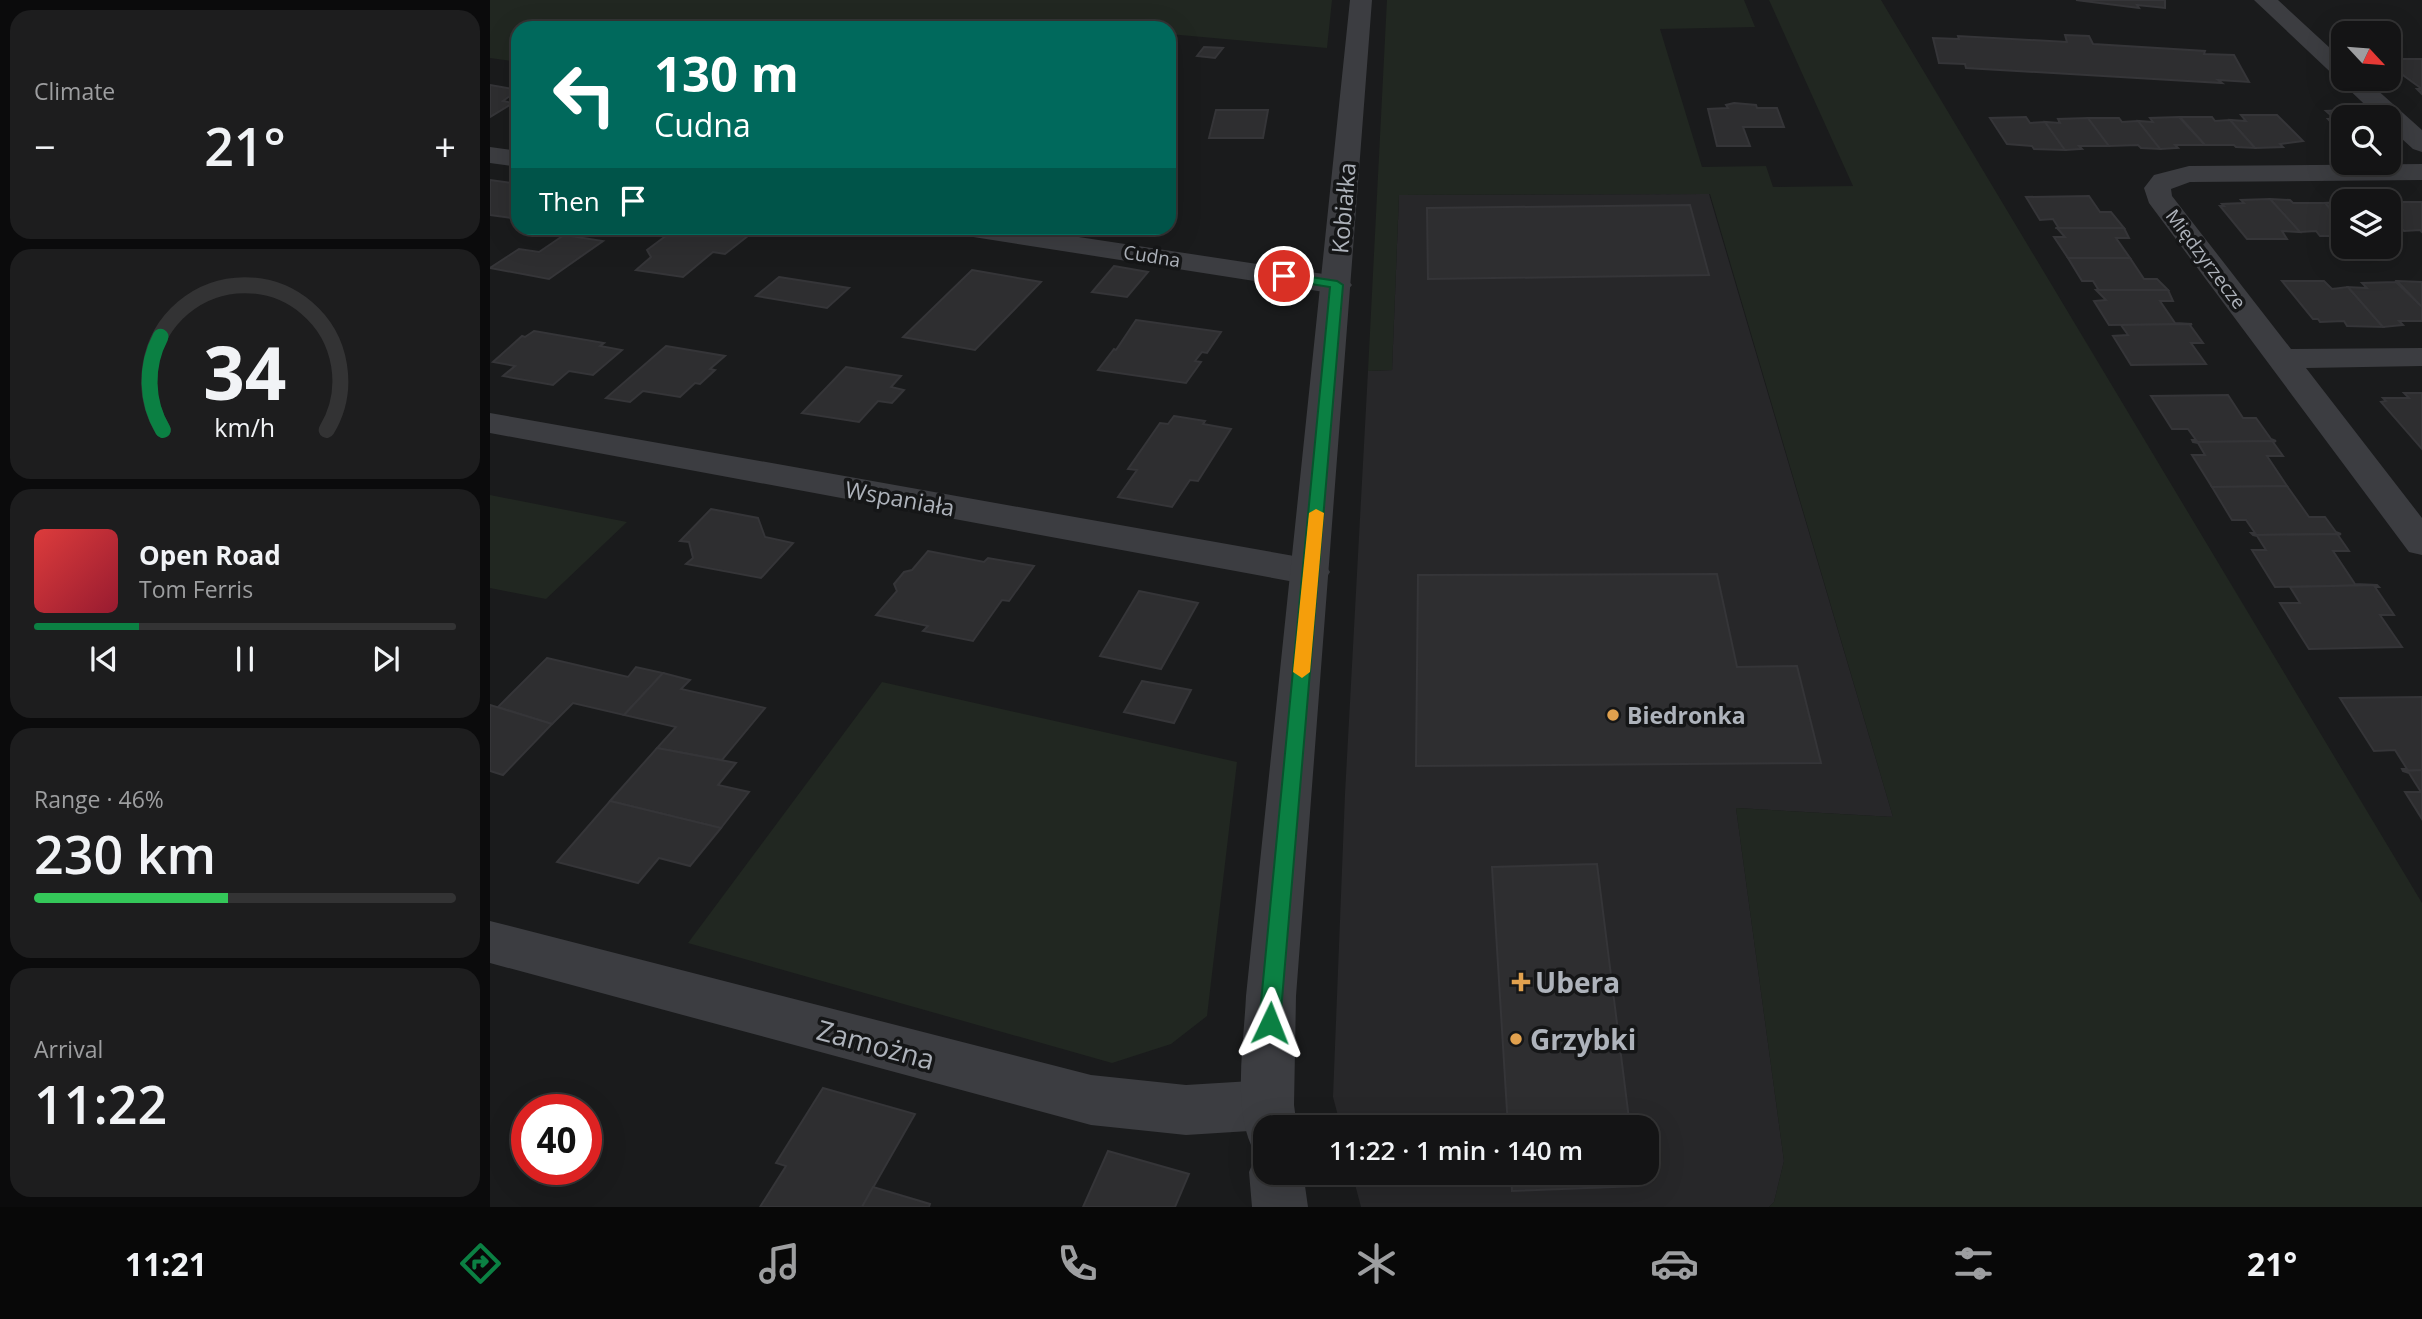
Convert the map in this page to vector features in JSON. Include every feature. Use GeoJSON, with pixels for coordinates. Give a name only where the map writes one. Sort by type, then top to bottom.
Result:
{"type":"FeatureCollection","features":[{"type":"Feature","properties":{"kind":"street","name":"Kobiałka"},"geometry":{"type":"LineString","coordinates":[[1269,1115],[1270,996],[1311,572],[1361,0]]}},
{"type":"Feature","properties":{"kind":"street"},"geometry":{"type":"LineString","coordinates":[[2265,0],[2331,61]]}},
{"type":"Feature","properties":{"kind":"street"},"geometry":{"type":"LineString","coordinates":[[2364,91],[2422,144]]}},
{"type":"Feature","properties":{"kind":"street"},"geometry":{"type":"LineString","coordinates":[[490,155],[511,158]]}},
{"type":"Feature","properties":{"kind":"street","name":"Międzyrzecze"},"geometry":{"type":"LineString","coordinates":[[2422,172],[2189,174],[2163,181],[2157,188],[2159,197],[2422,543]]}},
{"type":"Feature","properties":{"kind":"street","name":"Cudna"},"geometry":{"type":"LineString","coordinates":[[1012,235],[1337,285]]}},
{"type":"Feature","properties":{"kind":"street"},"geometry":{"type":"LineString","coordinates":[[2282,359],[2422,357]]}},
{"type":"Feature","properties":{"kind":"street","name":"Wspaniała"},"geometry":{"type":"LineString","coordinates":[[490,423],[1311,572]]}},
{"type":"Feature","properties":{"kind":"street","name":"Zamożna"},"geometry":{"type":"LineString","coordinates":[[490,942],[1091,1100],[1255,1115]]}},
{"type":"Feature","properties":{"kind":"street"},"geometry":{"type":"LineString","coordinates":[[1277,1185],[1280,1207]]}},
{"type":"Feature","properties":{"kind":"shaded area"},"geometry":{"type":"Polygon","coordinates":[[[490,0],[1332,0],[1327,48],[1176,35],[1176,21],[511,21],[511,61],[490,58],[490,0]]]}},
{"type":"Feature","properties":{"kind":"shaded area"},"geometry":{"type":"Polygon","coordinates":[[[1387,0],[1744,0],[1755,27],[1660,29],[1702,167],[1766,166],[1773,187],[1853,186],[1769,0],[1881,0],[2422,903],[2422,1207],[1769,1207],[1774,1202],[1784,1161],[1736,808],[1893,817],[1710,194],[1399,195],[1392,370],[1368,371],[1387,0]]]}},
{"type":"Feature","properties":{"kind":"shaded area"},"geometry":{"type":"Polygon","coordinates":[[[1709,194],[1893,817],[1736,808],[1784,1161],[1774,1202],[1769,1207],[1361,1207],[1355,1185],[1659,1185],[1659,1115],[1338,1115],[1333,1097],[1345,794],[1368,371],[1392,370],[1399,195],[1709,194]]]}},
{"type":"Feature","properties":{"kind":"shaded area"},"geometry":{"type":"Polygon","coordinates":[[[490,495],[627,522],[546,599],[490,588],[490,495]]]}},
{"type":"Feature","properties":{"kind":"shaded area"},"geometry":{"type":"Polygon","coordinates":[[[882,682],[1237,762],[1207,1016],[1171,1044],[1112,1063],[688,943],[882,682]]]}},
{"type":"Feature","properties":{"kind":"building"},"geometry":{"type":"Polygon","coordinates":[[[2076,0],[2165,0],[2165,8],[2137,5],[2139,8],[2076,0]]]}},
{"type":"Feature","properties":{"kind":"building"},"geometry":{"type":"Polygon","coordinates":[[[2065,35],[2089,36],[2093,44],[2234,55],[2249,82],[2218,80],[2222,83],[1966,68],[1965,64],[1939,63],[1933,38],[1959,39],[1958,36],[2067,42],[2065,35]]]}},
{"type":"Feature","properties":{"kind":"building"},"geometry":{"type":"Polygon","coordinates":[[[1204,47],[1223,48],[1215,58],[1197,56],[1204,47]]]}},
{"type":"Feature","properties":{"kind":"building"},"geometry":{"type":"Polygon","coordinates":[[[2401,59],[2422,59],[2422,89],[2401,74],[2401,59]]]}},
{"type":"Feature","properties":{"kind":"building"},"geometry":{"type":"Polygon","coordinates":[[[490,85],[511,89],[511,95],[503,101],[511,104],[490,117],[490,85]]]}},
{"type":"Feature","properties":{"kind":"building"},"geometry":{"type":"Polygon","coordinates":[[[1726,105],[1756,105],[1757,108],[1777,108],[1784,127],[1743,127],[1750,146],[1717,146],[1708,109],[1728,108],[1726,105]]]}},
{"type":"Feature","properties":{"kind":"building"},"geometry":{"type":"Polygon","coordinates":[[[1216,110],[1268,110],[1263,138],[1209,138],[1216,110]]]}},
{"type":"Feature","properties":{"kind":"building"},"geometry":{"type":"Polygon","coordinates":[[[2241,115],[2277,115],[2303,141],[2280,144],[2283,147],[2255,148],[2230,120],[2246,121],[2241,115]]]}},
{"type":"Feature","properties":{"kind":"building"},"geometry":{"type":"Polygon","coordinates":[[[2026,117],[2030,123],[2045,122],[2065,150],[2034,149],[2032,146],[2007,144],[1990,118],[2026,117]]]}},
{"type":"Feature","properties":{"kind":"building"},"geometry":{"type":"Polygon","coordinates":[[[2179,117],[2205,145],[2175,145],[2178,148],[2160,149],[2138,121],[2153,122],[2150,118],[2179,117]]]}},
{"type":"Feature","properties":{"kind":"building"},"geometry":{"type":"Polygon","coordinates":[[[2180,117],[2230,120],[2255,148],[2205,145],[2180,117]]]}},
{"type":"Feature","properties":{"kind":"building"},"geometry":{"type":"Polygon","coordinates":[[[2088,118],[2109,146],[2079,146],[2082,149],[2065,150],[2045,122],[2060,123],[2058,119],[2088,118]]]}},
{"type":"Feature","properties":{"kind":"building"},"geometry":{"type":"Polygon","coordinates":[[[2088,118],[2138,121],[2160,149],[2141,148],[2138,145],[2109,146],[2088,118]]]}},
{"type":"Feature","properties":{"kind":"building"},"geometry":{"type":"Polygon","coordinates":[[[490,180],[511,183],[511,218],[490,215],[490,180]]]}},
{"type":"Feature","properties":{"kind":"building"},"geometry":{"type":"Polygon","coordinates":[[[2089,196],[2100,212],[2111,212],[2124,228],[2057,228],[2053,219],[2040,220],[2026,197],[2089,196]]]}},
{"type":"Feature","properties":{"kind":"building"},"geometry":{"type":"Polygon","coordinates":[[[2270,199],[2290,200],[2293,203],[2325,203],[2331,210],[2331,236],[2320,236],[2316,231],[2300,232],[2270,199]]]}},
{"type":"Feature","properties":{"kind":"building"},"geometry":{"type":"Polygon","coordinates":[[[2270,199],[2300,232],[2282,231],[2287,239],[2247,239],[2220,206],[2244,203],[2241,200],[2270,199]]]}},
{"type":"Feature","properties":{"kind":"building"},"geometry":{"type":"Polygon","coordinates":[[[2401,202],[2422,202],[2422,232],[2404,231],[2401,228],[2401,202]]]}},
{"type":"Feature","properties":{"kind":"building"},"geometry":{"type":"Polygon","coordinates":[[[1690,205],[1709,275],[1428,279],[1427,208],[1690,205]]]}},
{"type":"Feature","properties":{"kind":"building"},"geometry":{"type":"Polygon","coordinates":[[[2057,228],[2124,228],[2129,238],[2116,238],[2130,258],[2068,258],[2054,237],[2065,237],[2057,228]]]}},
{"type":"Feature","properties":{"kind":"building"},"geometry":{"type":"Polygon","coordinates":[[[564,235],[603,241],[549,279],[490,268],[519,249],[539,252],[564,235]]]}},
{"type":"Feature","properties":{"kind":"building"},"geometry":{"type":"Polygon","coordinates":[[[667,235],[749,235],[725,254],[713,252],[683,277],[636,270],[651,257],[647,250],[667,235]]]}},
{"type":"Feature","properties":{"kind":"building"},"geometry":{"type":"Polygon","coordinates":[[[2068,258],[2130,258],[2144,279],[2157,279],[2168,290],[2096,290],[2098,289],[2093,281],[2082,281],[2068,258]]]}},
{"type":"Feature","properties":{"kind":"building"},"geometry":{"type":"Polygon","coordinates":[[[1114,266],[1148,272],[1127,297],[1092,292],[1114,266]]]}},
{"type":"Feature","properties":{"kind":"building"},"geometry":{"type":"Polygon","coordinates":[[[972,270],[1041,282],[975,350],[903,337],[972,270]]]}},
{"type":"Feature","properties":{"kind":"building"},"geometry":{"type":"Polygon","coordinates":[[[779,277],[849,288],[827,308],[756,296],[779,277]]]}},
{"type":"Feature","properties":{"kind":"building"},"geometry":{"type":"Polygon","coordinates":[[[2282,281],[2324,281],[2332,289],[2348,287],[2383,327],[2347,326],[2344,321],[2320,322],[2313,319],[2282,281]]]}},
{"type":"Feature","properties":{"kind":"building"},"geometry":{"type":"Polygon","coordinates":[[[2397,281],[2422,282],[2422,307],[2397,281]]]}},
{"type":"Feature","properties":{"kind":"building"},"geometry":{"type":"Polygon","coordinates":[[[2396,282],[2422,307],[2422,321],[2399,321],[2403,325],[2383,327],[2348,287],[2367,288],[2362,283],[2396,282]]]}},
{"type":"Feature","properties":{"kind":"building"},"geometry":{"type":"Polygon","coordinates":[[[2096,290],[2168,290],[2173,301],[2160,301],[2175,323],[2192,324],[2109,325],[2094,301],[2106,300],[2096,290]]]}},
{"type":"Feature","properties":{"kind":"building"},"geometry":{"type":"Polygon","coordinates":[[[1136,320],[1221,332],[1207,353],[1202,352],[1195,361],[1201,362],[1186,383],[1098,370],[1114,349],[1116,350],[1136,320]]]}},
{"type":"Feature","properties":{"kind":"building"},"geometry":{"type":"Polygon","coordinates":[[[2192,324],[2190,325],[2203,343],[2191,343],[2206,364],[2131,365],[2113,336],[2128,335],[2121,325],[2192,324]]]}},
{"type":"Feature","properties":{"kind":"building"},"geometry":{"type":"Polygon","coordinates":[[[534,331],[604,343],[600,346],[622,350],[593,375],[569,371],[553,385],[503,376],[515,366],[493,362],[522,336],[534,331]]]}},
{"type":"Feature","properties":{"kind":"building"},"geometry":{"type":"Polygon","coordinates":[[[666,346],[725,356],[710,369],[715,370],[700,384],[695,383],[680,397],[643,391],[630,402],[606,398],[666,346]]]}},
{"type":"Feature","properties":{"kind":"building"},"geometry":{"type":"Polygon","coordinates":[[[846,367],[901,376],[891,387],[904,390],[892,403],[878,401],[859,422],[802,413],[846,367]]]}},
{"type":"Feature","properties":{"kind":"building"},"geometry":{"type":"Polygon","coordinates":[[[2404,393],[2422,393],[2422,449],[2381,402],[2386,401],[2383,398],[2409,398],[2404,393]]]}},
{"type":"Feature","properties":{"kind":"building"},"geometry":{"type":"Polygon","coordinates":[[[2228,395],[2243,418],[2256,418],[2271,439],[2276,441],[2193,442],[2192,440],[2196,440],[2188,429],[2172,429],[2151,396],[2228,395]]]}},
{"type":"Feature","properties":{"kind":"building"},"geometry":{"type":"Polygon","coordinates":[[[1174,416],[1231,429],[1198,481],[1190,480],[1172,507],[1118,497],[1137,470],[1128,469],[1160,423],[1168,424],[1174,416]]]}},
{"type":"Feature","properties":{"kind":"building"},"geometry":{"type":"Polygon","coordinates":[[[2276,441],[2273,442],[2283,456],[2267,456],[2287,486],[2212,487],[2192,455],[2205,455],[2198,443],[2193,442],[2276,441]]]}},
{"type":"Feature","properties":{"kind":"building"},"geometry":{"type":"Polygon","coordinates":[[[2287,486],[2309,517],[2325,517],[2336,532],[2341,534],[2253,535],[2251,533],[2255,533],[2246,520],[2232,520],[2212,487],[2287,486]]]}},
{"type":"Feature","properties":{"kind":"building"},"geometry":{"type":"Polygon","coordinates":[[[711,509],[758,518],[765,537],[793,543],[761,578],[686,564],[693,558],[689,542],[680,541],[711,509]]]}},
{"type":"Feature","properties":{"kind":"building"},"geometry":{"type":"Polygon","coordinates":[[[2341,534],[2338,535],[2349,551],[2333,551],[2355,584],[2377,585],[2275,587],[2252,550],[2266,550],[2257,536],[2253,535],[2341,534]]]}},
{"type":"Feature","properties":{"kind":"building"},"geometry":{"type":"Polygon","coordinates":[[[928,551],[984,562],[988,558],[1034,566],[1009,601],[1002,600],[973,641],[923,631],[928,626],[876,615],[897,591],[894,584],[904,572],[912,570],[928,551]]]}},
{"type":"Feature","properties":{"kind":"building","name":"Biedronka"},"geometry":{"type":"Polygon","coordinates":[[[1717,574],[1737,667],[1797,666],[1821,763],[1416,766],[1418,575],[1717,574]]]}},
{"type":"Feature","properties":{"kind":"building"},"geometry":{"type":"Polygon","coordinates":[[[2377,585],[2379,587],[2375,587],[2394,615],[2380,615],[2402,647],[2309,649],[2280,603],[2300,603],[2290,587],[2377,585]]]}},
{"type":"Feature","properties":{"kind":"building"},"geometry":{"type":"Polygon","coordinates":[[[1139,591],[1198,603],[1161,669],[1100,656],[1139,591]]]}},
{"type":"Feature","properties":{"kind":"building"},"geometry":{"type":"Polygon","coordinates":[[[547,658],[628,677],[636,667],[663,673],[624,715],[573,703],[552,724],[498,707],[547,658]]]}},
{"type":"Feature","properties":{"kind":"building"},"geometry":{"type":"Polygon","coordinates":[[[663,673],[690,680],[681,689],[765,708],[722,760],[657,748],[676,727],[624,715],[663,673]]]}},
{"type":"Feature","properties":{"kind":"building"},"geometry":{"type":"Polygon","coordinates":[[[1142,681],[1191,690],[1174,723],[1124,712],[1142,681]]]}},
{"type":"Feature","properties":{"kind":"building"},"geometry":{"type":"Polygon","coordinates":[[[2422,697],[2422,770],[2403,771],[2402,769],[2407,769],[2395,750],[2374,751],[2340,698],[2422,697]]]}},
{"type":"Feature","properties":{"kind":"building"},"geometry":{"type":"Polygon","coordinates":[[[490,705],[552,724],[503,775],[490,771],[490,705]]]}},
{"type":"Feature","properties":{"kind":"building"},"geometry":{"type":"Polygon","coordinates":[[[657,748],[736,763],[718,785],[749,792],[721,828],[610,801],[657,748]]]}},
{"type":"Feature","properties":{"kind":"building"},"geometry":{"type":"Polygon","coordinates":[[[2422,770],[2422,819],[2405,792],[2421,792],[2409,773],[2403,771],[2422,770]]]}},
{"type":"Feature","properties":{"kind":"building"},"geometry":{"type":"Polygon","coordinates":[[[610,801],[721,828],[690,866],[659,858],[638,883],[557,862],[610,801]]]}},
{"type":"Feature","properties":{"kind":"building"},"geometry":{"type":"Polygon","coordinates":[[[1597,864],[1628,1115],[1507,1115],[1492,867],[1597,864]]]}},
{"type":"Feature","properties":{"kind":"building"},"geometry":{"type":"Polygon","coordinates":[[[823,1088],[915,1114],[862,1207],[760,1207],[786,1166],[776,1163],[823,1088]]]}},
{"type":"Feature","properties":{"kind":"building"},"geometry":{"type":"Polygon","coordinates":[[[1108,1151],[1189,1174],[1175,1207],[1083,1207],[1108,1151]]]}},
{"type":"Feature","properties":{"kind":"building"},"geometry":{"type":"Polygon","coordinates":[[[1512,1185],[1638,1186],[1512,1191],[1512,1185]]]}},
{"type":"Feature","properties":{"kind":"building"},"geometry":{"type":"Polygon","coordinates":[[[873,1187],[930,1204],[929,1207],[862,1207],[873,1187]]]}},
{"type":"Feature","properties":{"kind":"slow traffic"},"geometry":{"type":"LineString","coordinates":[[1302,672],[1316,513]]}},
{"type":"Feature","properties":{"kind":"place","name":"Biedronka"},"geometry":{"type":"Point","coordinates":[1613,715]}},
{"type":"Feature","properties":{"kind":"place","name":"Ubera"},"geometry":{"type":"Point","coordinates":[1521,982]}},
{"type":"Feature","properties":{"kind":"place","name":"Grzybki"},"geometry":{"type":"Point","coordinates":[1516,1039]}},
{"type":"Feature","properties":{"kind":"route"},"geometry":{"type":"LineString","coordinates":[[1270,1023],[1270,996],[1337,285],[1284,276]]}}]}
